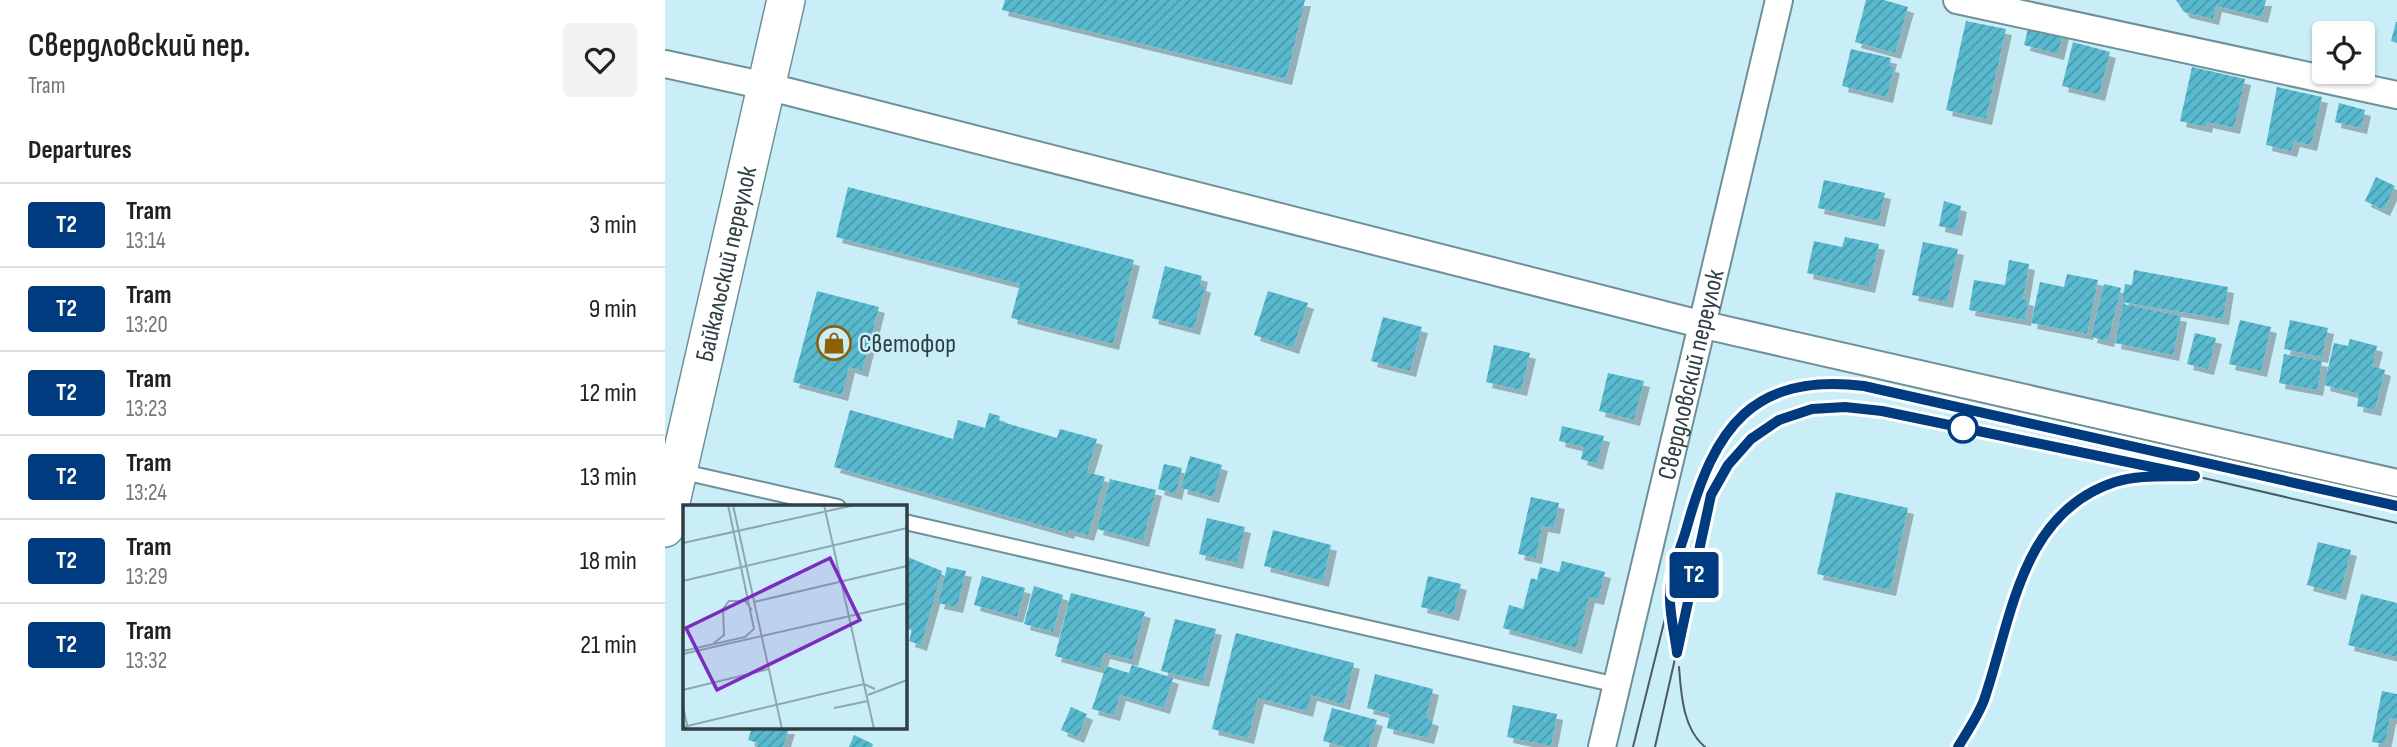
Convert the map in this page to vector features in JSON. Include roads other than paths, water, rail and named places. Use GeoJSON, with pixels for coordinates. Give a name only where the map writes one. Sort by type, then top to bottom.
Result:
{"type":"FeatureCollection","features":[{"type":"Feature","properties":{"kind":"main road","name":"Байкальский переулок"},"geometry":{"type":"LineString","coordinates":[[665,528],[672,469],[786,0]]}},
{"type":"Feature","properties":{"kind":"street","name":"Свердловский переулок"},"geometry":{"type":"LineString","coordinates":[[1602,747],[1700,324],[1779,0]]}},
{"type":"Feature","properties":{"kind":"street"},"geometry":{"type":"LineString","coordinates":[[1957,0],[2397,95]]}},
{"type":"Feature","properties":{"kind":"street"},"geometry":{"type":"LineString","coordinates":[[665,64],[766,86],[1700,324],[2397,483]]}},
{"type":"Feature","properties":{"kind":"lane"},"geometry":{"type":"LineString","coordinates":[[672,469],[829,505]]}},
{"type":"Feature","properties":{"kind":"lane"},"geometry":{"type":"LineString","coordinates":[[907,522],[1617,685]]}},
{"type":"Feature","properties":{"kind":"tram line","name":"T2"},"geometry":{"type":"LineString","coordinates":[[1958,747],[1983,703],[2027,563],[2047,530],[2068,507],[2093,491],[2116,481],[2195,476],[1882,411],[1845,407],[1812,409],[1779,420],[1751,439],[1728,465],[1711,495],[1677,653],[1669,594],[1700,478],[1716,446],[1738,419],[1761,402],[1793,388],[1829,382],[1864,386],[1937,400],[2397,506]]}},
{"type":"Feature","properties":{"kind":"tram line"},"geometry":{"type":"LineString","coordinates":[[1633,747],[1700,478],[1717,447],[1738,421],[1750,409],[1780,392],[1797,387],[1852,384],[1914,393],[2397,506]]}},
{"type":"Feature","properties":{"kind":"tram line"},"geometry":{"type":"LineString","coordinates":[[1655,747],[1712,495],[1744,448],[1781,420],[1801,413],[1825,409],[1882,411],[2195,476],[2397,523]]}},
{"type":"Feature","properties":{"kind":"tram line"},"geometry":{"type":"LineString","coordinates":[[1958,747],[1984,700],[2025,571],[2040,541],[2060,515],[2085,495],[2117,481],[2170,477]]}},
{"type":"Feature","properties":{"kind":"tram line"},"geometry":{"type":"LineString","coordinates":[[1679,667],[1682,699],[1688,721],[1692,731],[1705,747]]}},
{"type":"Feature","properties":{"kind":"place","name":"Светофор"},"geometry":{"type":"Point","coordinates":[834,343]}}]}
